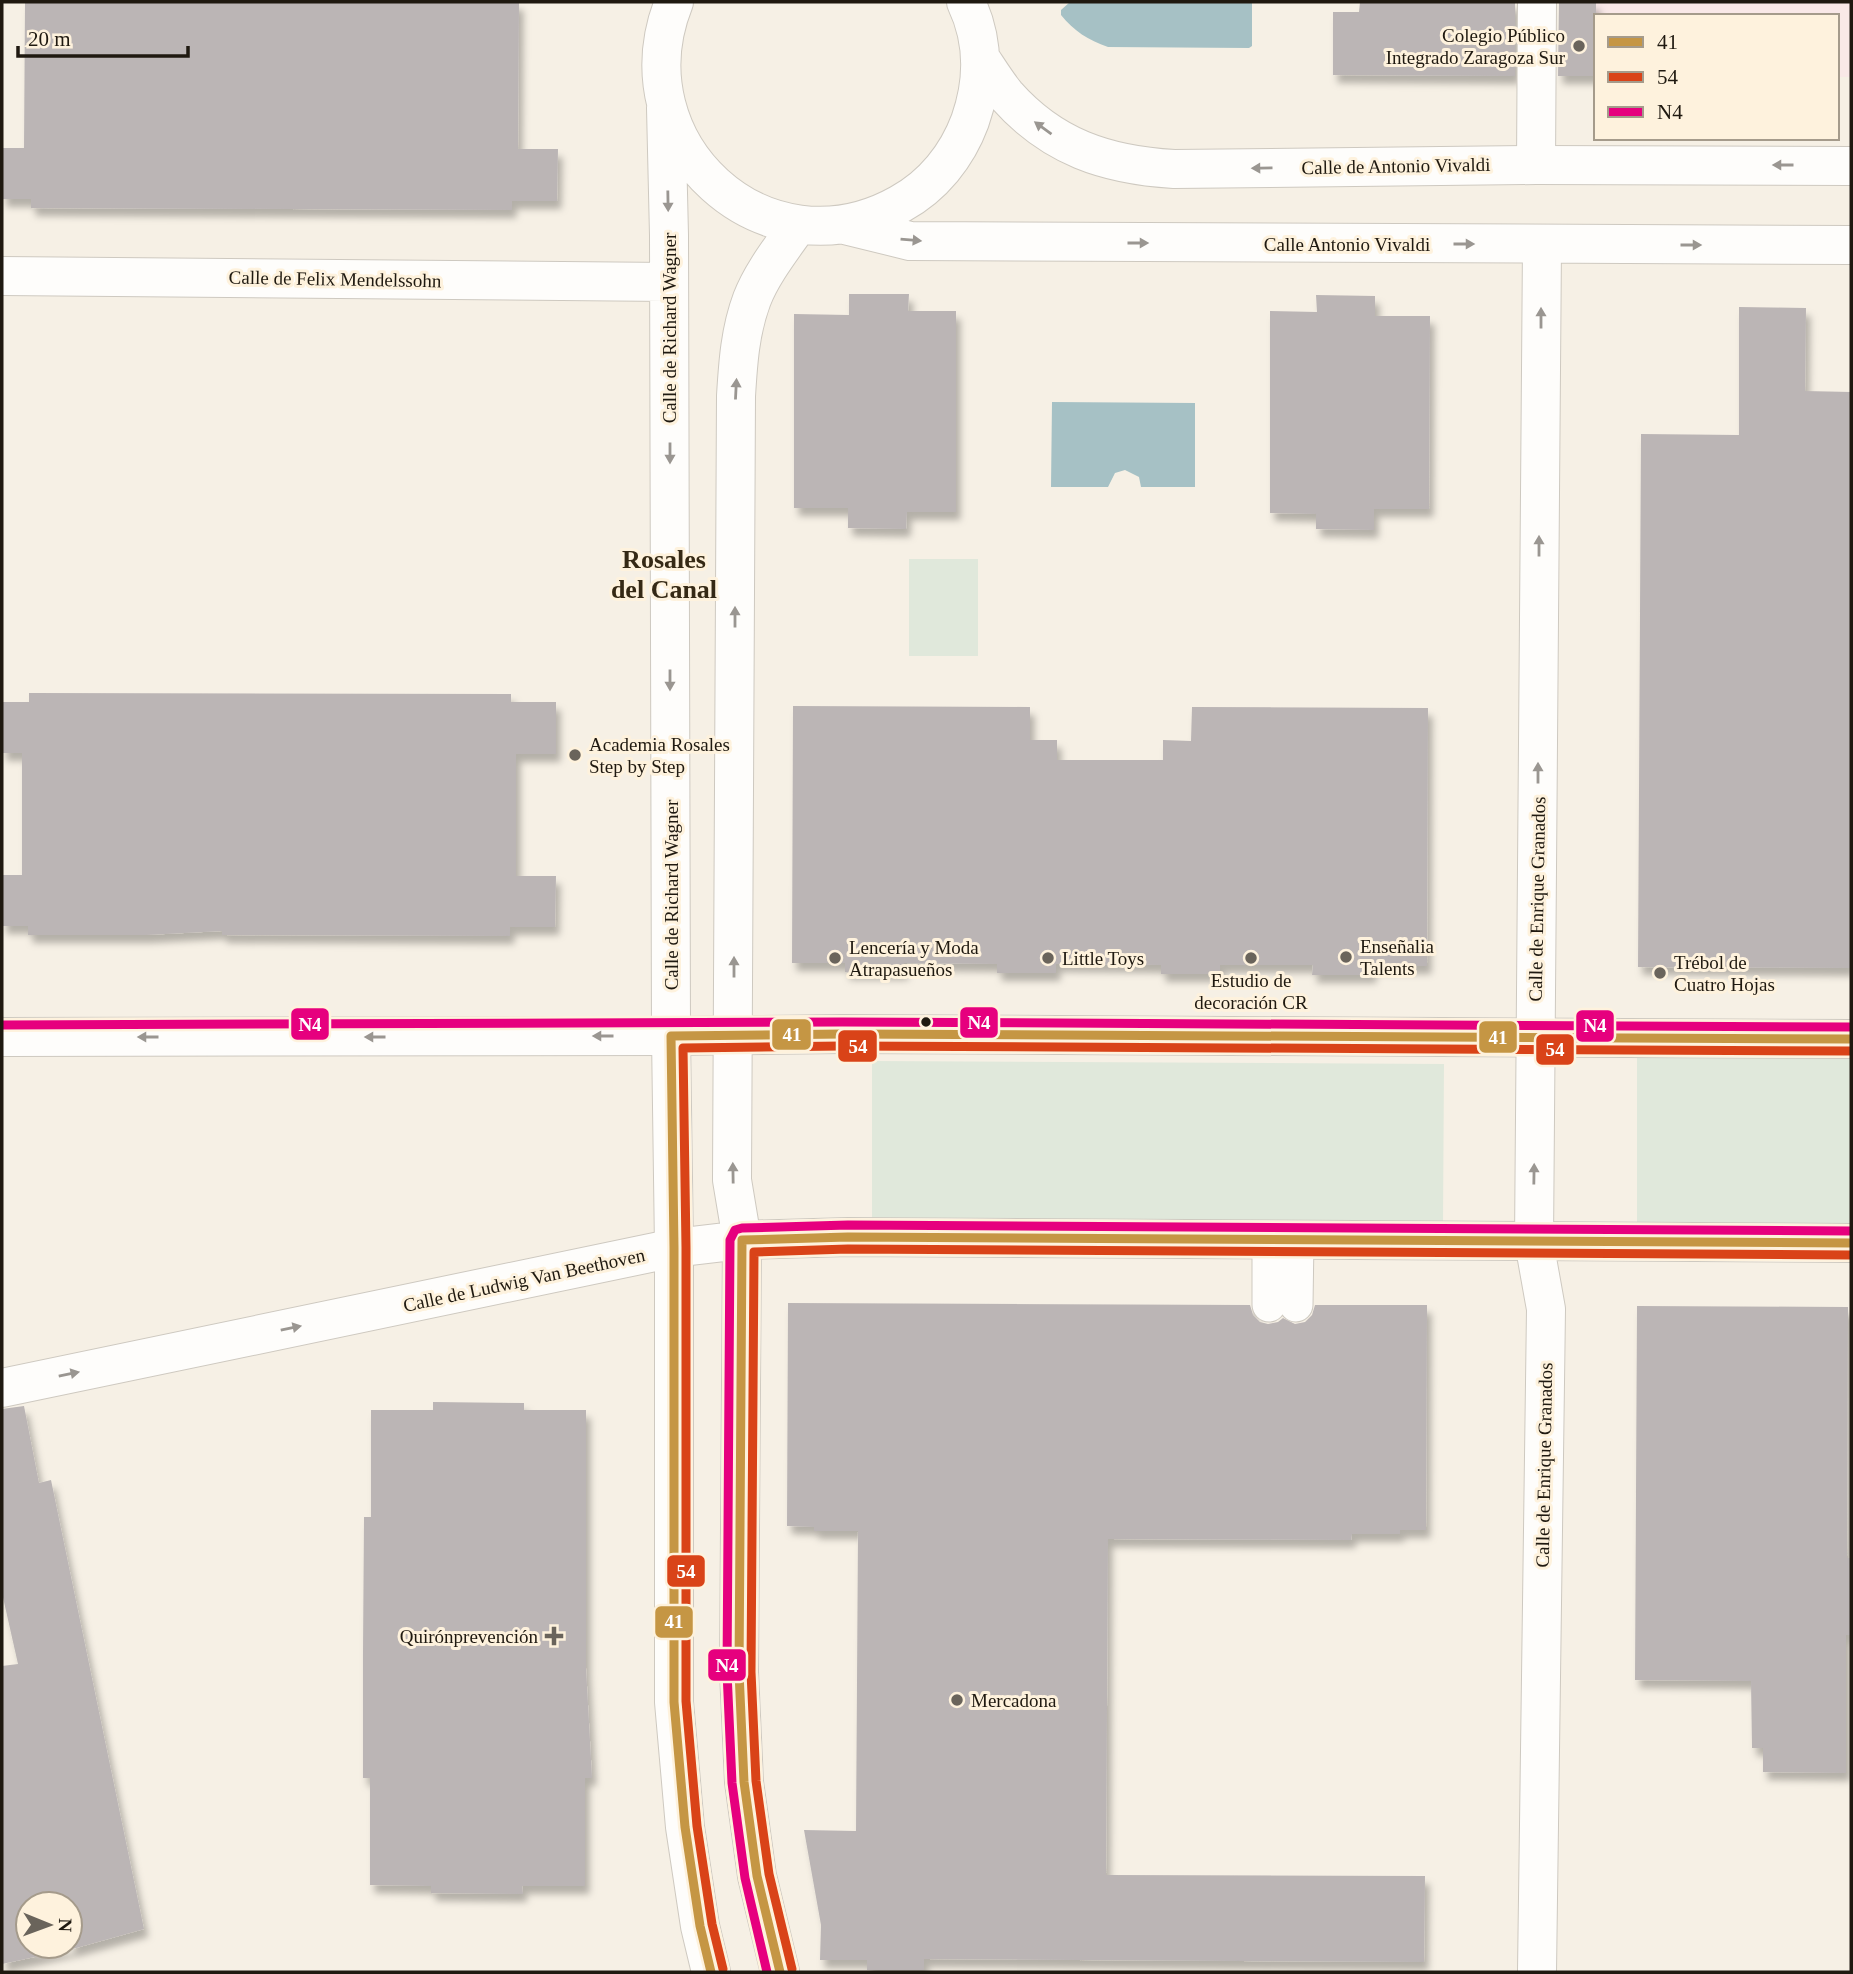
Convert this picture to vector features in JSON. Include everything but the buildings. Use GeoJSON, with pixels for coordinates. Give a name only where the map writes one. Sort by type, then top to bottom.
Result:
{"type":"FeatureCollection","features":[{"type":"Feature","properties":{"kind":"street"},"geometry":{"type":"LineString","coordinates":[[673,2],[663,38],[661,73],[666,108],[680,143],[702,173],[730,197],[762,215],[798,225],[845,225],[882,214],[916,195],[945,168],[965,135],[978,99],[981,59],[974,18],[966,2]]}},
{"type":"Feature","properties":{"kind":"street"},"geometry":{"type":"LineString","coordinates":[[1536,165],[1537,2]]}},
{"type":"Feature","properties":{"kind":"street","name":"Calle de Antonio Vivaldi"},"geometry":{"type":"LineString","coordinates":[[981,59],[1005,94],[1038,125],[1067,145],[1101,159],[1140,167],[1851,166]]}},
{"type":"Feature","properties":{"kind":"street","name":"Calle de Richard Wagner"},"geometry":{"type":"LineString","coordinates":[[666,108],[674,1248],[674,1702],[685,1827],[711,1972]]}},
{"type":"Feature","properties":{"kind":"street"},"geometry":{"type":"LineString","coordinates":[[780,1972],[757,1876],[744,1783],[739,1672],[742,1241],[732,1180],[736,410],[739,346],[752,299],[771,264],[798,225]]}},
{"type":"Feature","properties":{"kind":"street","name":"Calle Antonio Vivaldi"},"geometry":{"type":"LineString","coordinates":[[845,225],[909,241],[1851,245]]}},
{"type":"Feature","properties":{"kind":"street","name":"Calle de Enrique Granados"},"geometry":{"type":"LineString","coordinates":[[1537,1972],[1546,1309],[1534,1242],[1542,245]]}},
{"type":"Feature","properties":{"kind":"street","name":"Calle de Felix Mendelssohn"},"geometry":{"type":"LineString","coordinates":[[2,276],[669,282]]}},
{"type":"Feature","properties":{"kind":"street"},"geometry":{"type":"LineString","coordinates":[[2,1037],[734,1035],[1851,1039]]}},
{"type":"Feature","properties":{"kind":"street","name":"Calle de Ludwig Van Beethoven"},"geometry":{"type":"LineString","coordinates":[[2,1388],[674,1248],[742,1241],[848,1237],[1851,1242]]}},
{"type":"Feature","properties":{"kind":"lane"},"geometry":{"type":"LineString","coordinates":[[1283,1240],[1283,1305]]}},
{"type":"Feature","properties":{"kind":"shaded area","name":"Colegio Público Integrado Zaragoza Sur"},"geometry":{"type":"Polygon","coordinates":[[[1562,2],[1851,2],[1851,77],[1839,77],[1839,14],[1594,14],[1594,19],[1561,76],[1562,2]]]}},
{"type":"Feature","properties":{"kind":"shaded area"},"geometry":{"type":"Polygon","coordinates":[[[909,559],[978,559],[978,656],[909,656],[909,559]]]}},
{"type":"Feature","properties":{"kind":"shaded area"},"geometry":{"type":"Polygon","coordinates":[[[1637,1057],[1851,1057],[1851,1224],[1637,1224],[1637,1057]]]}},
{"type":"Feature","properties":{"kind":"shaded area"},"geometry":{"type":"Polygon","coordinates":[[[872,1061],[1444,1064],[1443,1225],[872,1223],[872,1061]]]}},
{"type":"Feature","properties":{"kind":"water"},"geometry":{"type":"Polygon","coordinates":[[[1070,2],[1252,2],[1252,46],[1108,47],[1082,34],[1061,15],[1061,10],[1070,2]]]}},
{"type":"Feature","properties":{"kind":"water"},"geometry":{"type":"Polygon","coordinates":[[[1052,402],[1195,403],[1195,487],[1141,487],[1139,477],[1125,470],[1115,473],[1108,487],[1051,487],[1052,402]]]}},
{"type":"Feature","properties":{"kind":"transit line","name":"N4"},"geometry":{"type":"LineString","coordinates":[[2,1025],[842,1022],[1851,1027]]}},
{"type":"Feature","properties":{"kind":"transit line","name":"41"},"geometry":{"type":"LineString","coordinates":[[711,1972],[700,1926],[685,1827],[674,1702],[671,1036],[842,1034],[1851,1039]]}},
{"type":"Feature","properties":{"kind":"transit line","name":"54"},"geometry":{"type":"LineString","coordinates":[[723,1969],[712,1924],[697,1826],[686,1701],[683,1048],[842,1046],[1851,1051]]}},
{"type":"Feature","properties":{"kind":"transit line","name":"N4"},"geometry":{"type":"LineString","coordinates":[[767,1972],[745,1878],[732,1783],[727,1672],[730,1240],[735,1230],[848,1225],[1851,1231]]}},
{"type":"Feature","properties":{"kind":"transit line","name":"41"},"geometry":{"type":"LineString","coordinates":[[780,1972],[757,1876],[744,1782],[739,1672],[742,1240],[848,1237],[1851,1243]]}},
{"type":"Feature","properties":{"kind":"transit line","name":"54"},"geometry":{"type":"LineString","coordinates":[[792,1969],[769,1874],[756,1781],[751,1672],[754,1252],[848,1249],[1851,1255]]}},
{"type":"Feature","properties":{"kind":"place","name":"Colegio Público Integrado Zaragoza Sur"},"geometry":{"type":"Point","coordinates":[1579,46]}},
{"type":"Feature","properties":{"kind":"place","name":"Academia Rosales Step by Step"},"geometry":{"type":"Point","coordinates":[575,755]}},
{"type":"Feature","properties":{"kind":"place","name":"Enseñalia Talents"},"geometry":{"type":"Point","coordinates":[1346,957]}},
{"type":"Feature","properties":{"kind":"place","name":"Lencería y Moda Atrapasueños"},"geometry":{"type":"Point","coordinates":[835,958]}},
{"type":"Feature","properties":{"kind":"place","name":"Little Toys"},"geometry":{"type":"Point","coordinates":[1048,958]}},
{"type":"Feature","properties":{"kind":"place","name":"Estudio de decoración CR"},"geometry":{"type":"Point","coordinates":[1251,958]}},
{"type":"Feature","properties":{"kind":"place","name":"Trébol de Cuatro Hojas"},"geometry":{"type":"Point","coordinates":[1660,973]}},
{"type":"Feature","properties":{"kind":"place","name":"Quirónprevención"},"geometry":{"type":"Point","coordinates":[554,1636]}},
{"type":"Feature","properties":{"kind":"place","name":"Mercadona"},"geometry":{"type":"Point","coordinates":[957,1700]}},
{"type":"Feature","properties":{"kind":"district","name":"Rosales del Canal"},"geometry":{"type":"Point","coordinates":[664,574]}}]}
